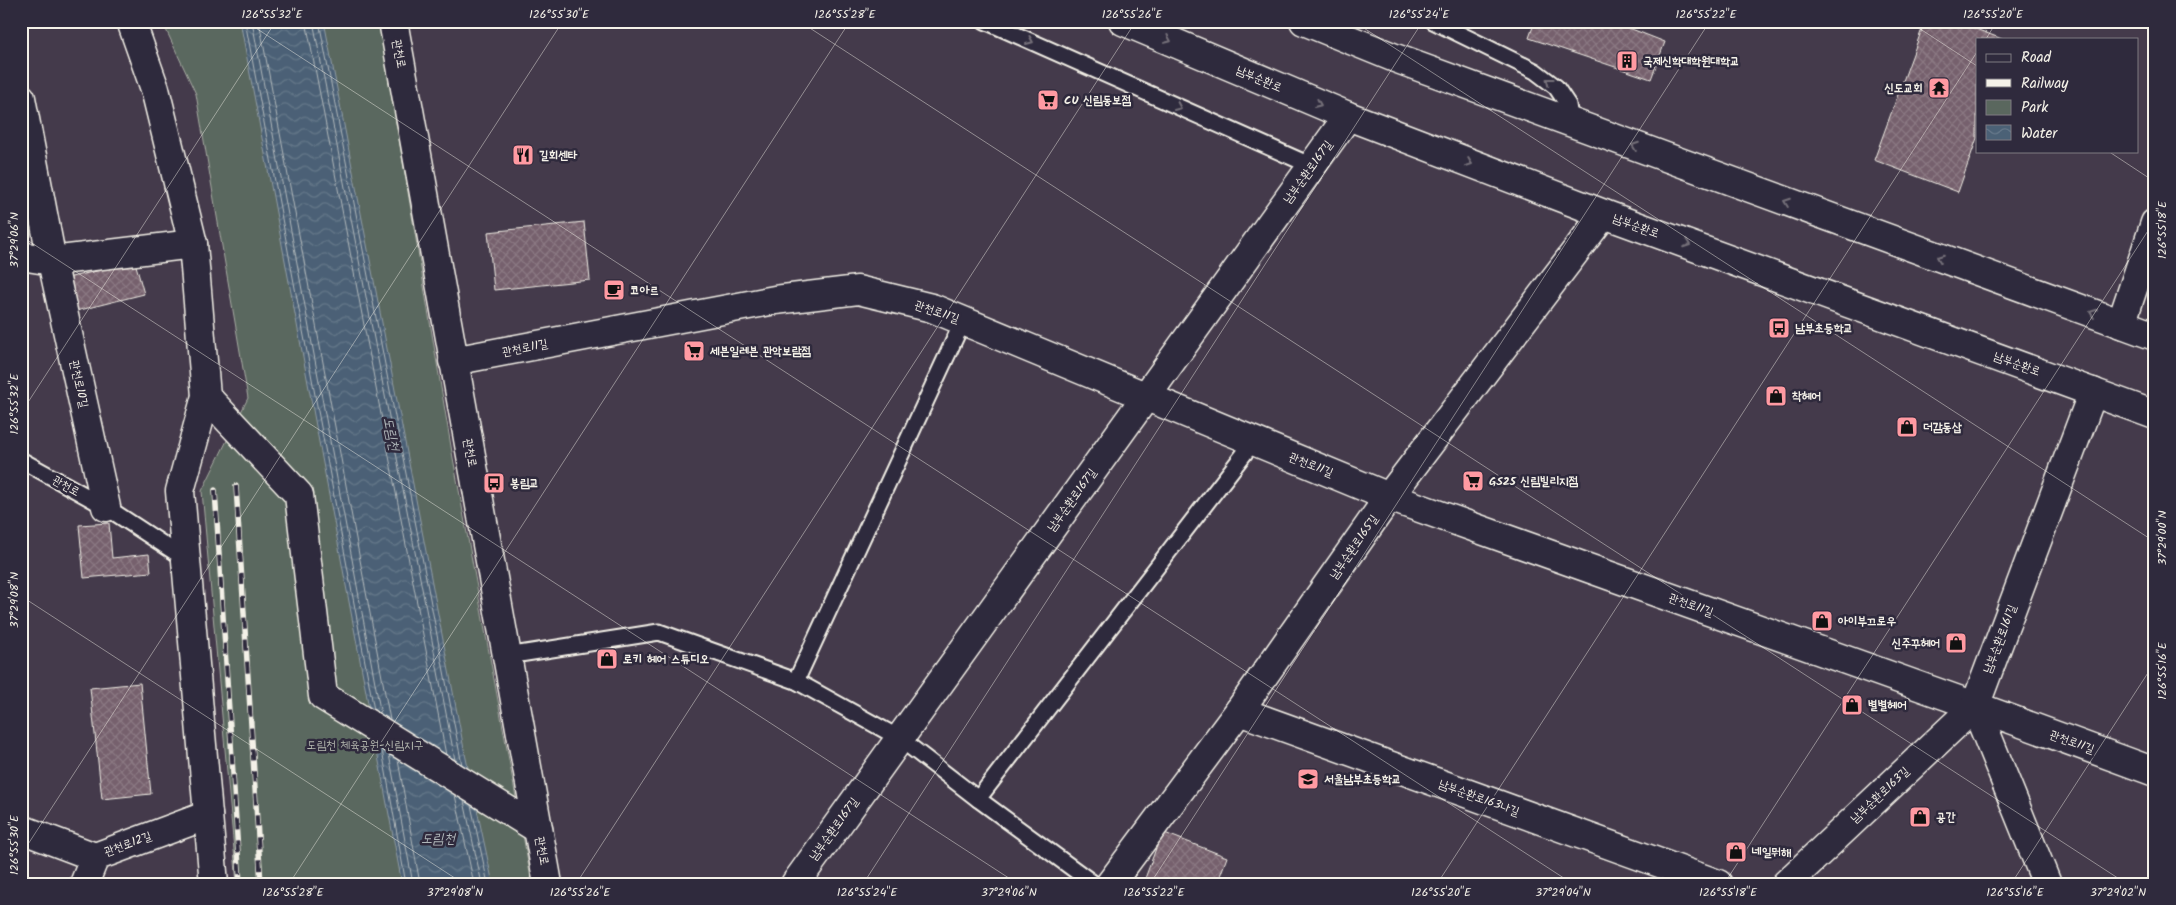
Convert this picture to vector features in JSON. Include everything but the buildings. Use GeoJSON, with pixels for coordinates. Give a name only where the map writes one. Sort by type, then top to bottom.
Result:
{"type":"FeatureCollection","features":[{"type":"Feature","properties":{"kind":"street"},"geometry":{"type":"LineString","coordinates":[[131,21],[155,89],[193,244],[206,396],[180,491],[214,884]]}},
{"type":"Feature","properties":{"kind":"street","name":"관천로"},"geometry":{"type":"LineString","coordinates":[[393,21],[548,884]]}},
{"type":"Feature","properties":{"kind":"street","name":"남부순환로"},"geometry":{"type":"LineString","coordinates":[[1123,21],[1348,116],[1604,214],[2155,415]]}},
{"type":"Feature","properties":{"kind":"street"},"geometry":{"type":"LineString","coordinates":[[1304,21],[1395,58],[2155,336]]}},
{"type":"Feature","properties":{"kind":"street","name":"관천로10길"},"geometry":{"type":"LineString","coordinates":[[21,98],[52,261],[106,507]]}},
{"type":"Feature","properties":{"kind":"street","name":"남부순환로167길"},"geometry":{"type":"LineString","coordinates":[[795,884],[1348,116]]}},
{"type":"Feature","properties":{"kind":"street","name":"남부순환로165길"},"geometry":{"type":"LineString","coordinates":[[1110,884],[1239,712],[1389,497],[1604,214]]}},
{"type":"Feature","properties":{"kind":"street"},"geometry":{"type":"LineString","coordinates":[[2121,324],[2155,223]]}},
{"type":"Feature","properties":{"kind":"street"},"geometry":{"type":"LineString","coordinates":[[21,256],[52,261],[193,244]]}},
{"type":"Feature","properties":{"kind":"street","name":"관천로11길"},"geometry":{"type":"LineString","coordinates":[[453,361],[775,300],[858,290],[932,308],[1389,497],[2155,772]]}},
{"type":"Feature","properties":{"kind":"street","name":"남부순환로161길"},"geometry":{"type":"LineString","coordinates":[[1975,706],[2093,392]]}},
{"type":"Feature","properties":{"kind":"street"},"geometry":{"type":"LineString","coordinates":[[206,396],[299,495],[322,696],[538,828]]}},
{"type":"Feature","properties":{"kind":"street"},"geometry":{"type":"LineString","coordinates":[[1975,706],[2047,884]]}},
{"type":"Feature","properties":{"kind":"street","name":"남부순환로163길"},"geometry":{"type":"LineString","coordinates":[[1786,884],[1975,706]]}},
{"type":"Feature","properties":{"kind":"street","name":"남부순환로163나길"},"geometry":{"type":"LineString","coordinates":[[1239,712],[1718,884]]}},
{"type":"Feature","properties":{"kind":"street","name":"관천로12길"},"geometry":{"type":"LineString","coordinates":[[21,829],[94,857],[208,815]]}},
{"type":"Feature","properties":{"kind":"street"},"geometry":{"type":"LineString","coordinates":[[84,884],[94,857]]}},
{"type":"Feature","properties":{"kind":"lane"},"geometry":{"type":"LineString","coordinates":[[985,21],[1312,166]]}},
{"type":"Feature","properties":{"kind":"lane"},"geometry":{"type":"LineString","coordinates":[[1433,21],[1535,71],[1556,87],[1568,105],[1572,122]]}},
{"type":"Feature","properties":{"kind":"lane"},"geometry":{"type":"LineString","coordinates":[[796,681],[963,321]]}},
{"type":"Feature","properties":{"kind":"lane"},"geometry":{"type":"LineString","coordinates":[[978,799],[1254,442]]}},
{"type":"Feature","properties":{"kind":"lane","name":"관천로"},"geometry":{"type":"LineString","coordinates":[[21,460],[106,507],[187,560]]}},
{"type":"Feature","properties":{"kind":"lane"},"geometry":{"type":"LineString","coordinates":[[507,656],[659,632],[796,681],[899,738],[1094,884]]}},
{"type":"Feature","properties":{"kind":"green space","name":"도림천 체육공원-신림지구"},"geometry":{"type":"Polygon","coordinates":[[[162,21],[379,21],[453,458],[532,884],[237,884],[202,491],[248,398],[196,94],[162,21]]]}},
{"type":"Feature","properties":{"kind":"water","name":"도림천"},"geometry":{"type":"Polygon","coordinates":[[[240,21],[324,21],[464,749],[493,884],[402,884],[240,21]]]}},
{"type":"Feature","properties":{"kind":"railway"},"geometry":{"type":"LineString","coordinates":[[236,486],[261,884]]}},
{"type":"Feature","properties":{"kind":"railway"},"geometry":{"type":"LineString","coordinates":[[215,490],[240,884]]}},
{"type":"Feature","properties":{"kind":"place","name":"국제신학대학원대학교"},"geometry":{"type":"Point","coordinates":[1627,61]}},
{"type":"Feature","properties":{"kind":"place","name":"신도교회"},"geometry":{"type":"Point","coordinates":[1939,88]}},
{"type":"Feature","properties":{"kind":"place","name":"CU 신림동보점"},"geometry":{"type":"Point","coordinates":[1048,100]}},
{"type":"Feature","properties":{"kind":"place","name":"길회센타"},"geometry":{"type":"Point","coordinates":[523,155]}},
{"type":"Feature","properties":{"kind":"place","name":"코아르"},"geometry":{"type":"Point","coordinates":[614,290]}},
{"type":"Feature","properties":{"kind":"place","name":"남부초등학교"},"geometry":{"type":"Point","coordinates":[1779,328]}},
{"type":"Feature","properties":{"kind":"place","name":"세븐일레븐 관악보람점"},"geometry":{"type":"Point","coordinates":[694,351]}},
{"type":"Feature","properties":{"kind":"place","name":"착헤어"},"geometry":{"type":"Point","coordinates":[1776,396]}},
{"type":"Feature","properties":{"kind":"place","name":"더감동삽"},"geometry":{"type":"Point","coordinates":[1907,427]}},
{"type":"Feature","properties":{"kind":"place","name":"GS25 신림빌리지점"},"geometry":{"type":"Point","coordinates":[1473,481]}},
{"type":"Feature","properties":{"kind":"place","name":"봉림교"},"geometry":{"type":"Point","coordinates":[494,483]}},
{"type":"Feature","properties":{"kind":"place","name":"아이부끄로우"},"geometry":{"type":"Point","coordinates":[1822,621]}},
{"type":"Feature","properties":{"kind":"place","name":"신주꾸헤어"},"geometry":{"type":"Point","coordinates":[1956,643]}},
{"type":"Feature","properties":{"kind":"place","name":"로키 헤어 스튜디오"},"geometry":{"type":"Point","coordinates":[607,659]}},
{"type":"Feature","properties":{"kind":"place","name":"별별헤어"},"geometry":{"type":"Point","coordinates":[1852,705]}},
{"type":"Feature","properties":{"kind":"place","name":"서울남부초등학교"},"geometry":{"type":"Point","coordinates":[1308,779]}},
{"type":"Feature","properties":{"kind":"place","name":"공간"},"geometry":{"type":"Point","coordinates":[1920,817]}},
{"type":"Feature","properties":{"kind":"place","name":"네일뭐해"},"geometry":{"type":"Point","coordinates":[1736,852]}}]}
